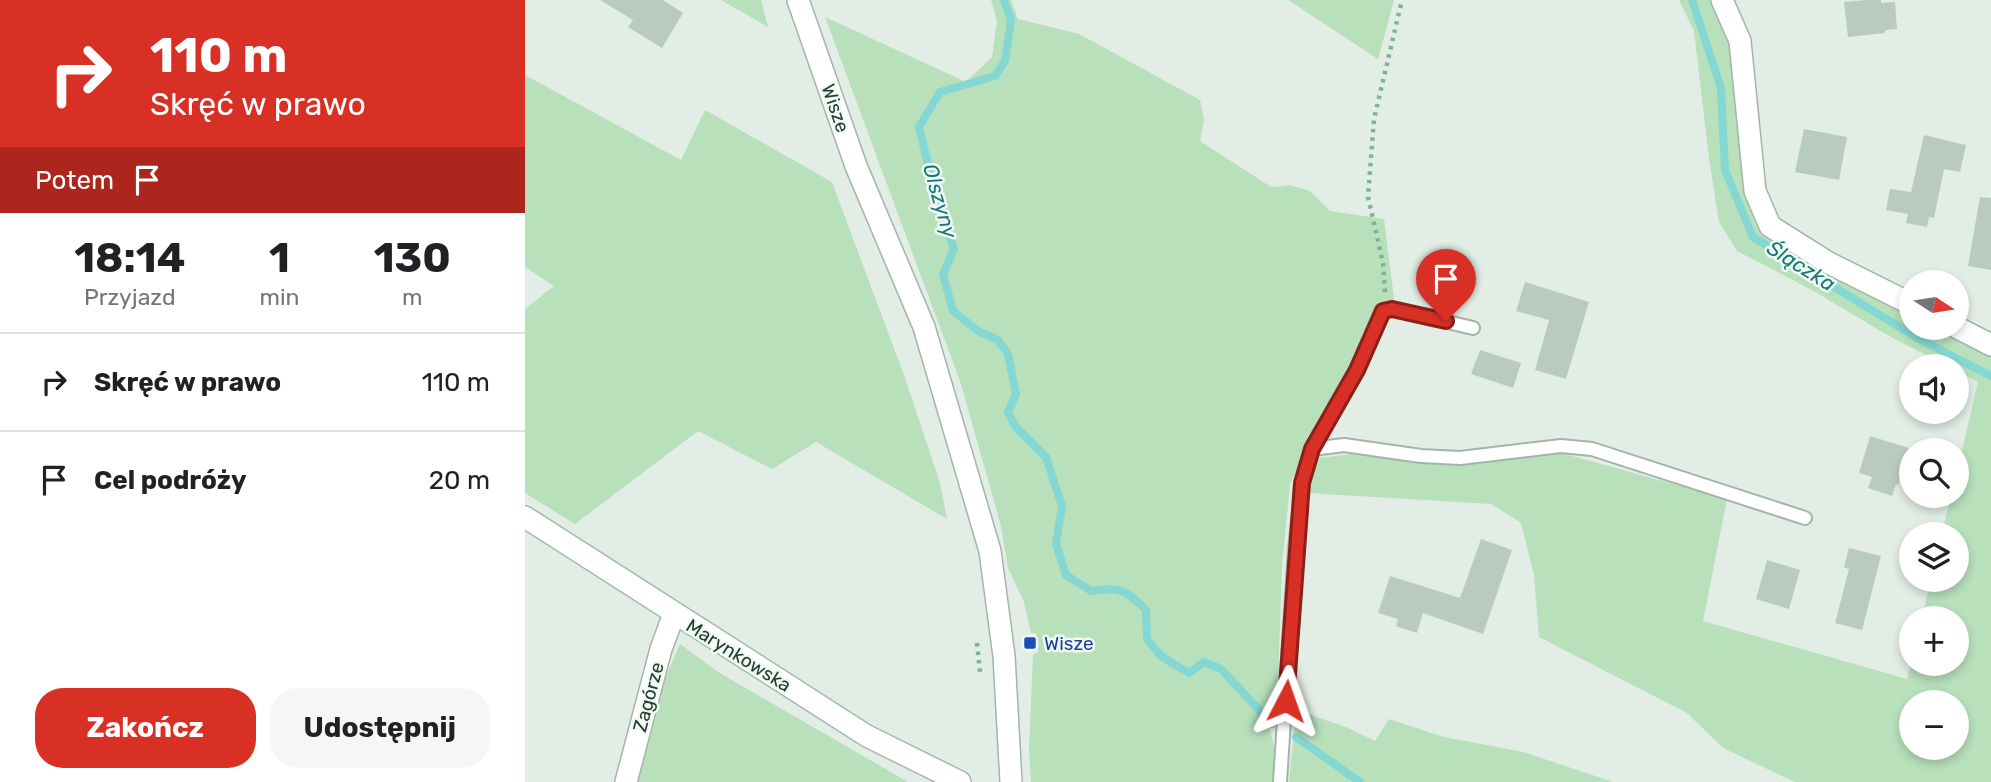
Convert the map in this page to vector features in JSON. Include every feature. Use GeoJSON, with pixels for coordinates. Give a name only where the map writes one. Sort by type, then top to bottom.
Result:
{"type":"FeatureCollection","features":[{"type":"Feature","properties":{"kind":"street","name":"Wisze"},"geometry":{"type":"LineString","coordinates":[[798,0],[856,166],[924,327],[990,551],[1004,656],[1011,782]]}},
{"type":"Feature","properties":{"kind":"street"},"geometry":{"type":"LineString","coordinates":[[1722,0],[1740,41],[1755,191],[1770,226],[1828,262],[1899,298]]}},
{"type":"Feature","properties":{"kind":"street"},"geometry":{"type":"LineString","coordinates":[[1969,334],[1991,345]]}},
{"type":"Feature","properties":{"kind":"street","name":"Marynkowska"},"geometry":{"type":"LineString","coordinates":[[525,517],[867,736],[960,782]]}},
{"type":"Feature","properties":{"kind":"street","name":"Zagórze"},"geometry":{"type":"LineString","coordinates":[[626,782],[661,649],[674,614]]}},
{"type":"Feature","properties":{"kind":"lane"},"geometry":{"type":"LineString","coordinates":[[1280,782],[1295,549],[1302,483],[1312,449],[1357,370],[1383,311],[1392,309],[1473,328]]}},
{"type":"Feature","properties":{"kind":"lane"},"geometry":{"type":"LineString","coordinates":[[1312,449],[1344,444],[1421,456],[1459,458],[1562,446],[1592,449],[1805,518]]}},
{"type":"Feature","properties":{"kind":"path"},"geometry":{"type":"LineString","coordinates":[[1383,311],[1386,284],[1368,197],[1374,119],[1402,0]]}},
{"type":"Feature","properties":{"kind":"path"},"geometry":{"type":"LineString","coordinates":[[976,630],[980,676]]}},
{"type":"Feature","properties":{"kind":"green space"},"geometry":{"type":"Polygon","coordinates":[[[721,0],[761,0],[768,27],[721,0]]]}},
{"type":"Feature","properties":{"kind":"green space"},"geometry":{"type":"Polygon","coordinates":[[[991,0],[1011,0],[1018,19],[1079,34],[1200,100],[1204,120],[1200,141],[1271,187],[1290,185],[1310,191],[1330,211],[1384,219],[1394,299],[1362,334],[1355,357],[1326,414],[1311,435],[1290,485],[1282,566],[1277,711],[1270,729],[1276,754],[1275,782],[1031,782],[1029,749],[1033,655],[1038,652],[1036,633],[1031,633],[1024,602],[1008,568],[1001,526],[961,384],[825,17],[966,82],[992,57],[997,21],[991,0]]]}},
{"type":"Feature","properties":{"kind":"green space"},"geometry":{"type":"Polygon","coordinates":[[[1288,0],[1394,0],[1378,59],[1288,0]]]}},
{"type":"Feature","properties":{"kind":"green space"},"geometry":{"type":"Polygon","coordinates":[[[1679,0],[1711,0],[1730,39],[1744,179],[1755,223],[1775,243],[1899,307],[1899,340],[1967,340],[1991,352],[1991,782],[1795,782],[1723,748],[1687,713],[1539,637],[1534,575],[1521,523],[1491,504],[1308,493],[1319,458],[1362,453],[1425,463],[1473,464],[1558,452],[1727,499],[1703,621],[1907,679],[1908,676],[1969,676],[1969,606],[1925,606],[1928,592],[1969,592],[1969,522],[1945,522],[1948,508],[1969,508],[1969,438],[1965,438],[1978,382],[1969,377],[1969,354],[1924,354],[1737,251],[1719,222],[1694,31],[1679,0]]]}},
{"type":"Feature","properties":{"kind":"green space"},"geometry":{"type":"Polygon","coordinates":[[[525,75],[681,160],[705,110],[832,182],[905,378],[940,483],[947,519],[816,442],[772,469],[698,431],[575,524],[525,493],[525,309],[554,286],[525,267],[525,75]]]}},
{"type":"Feature","properties":{"kind":"green space"},"geometry":{"type":"Polygon","coordinates":[[[680,644],[718,672],[908,782],[638,782],[664,681],[680,644]]]}},
{"type":"Feature","properties":{"kind":"green space"},"geometry":{"type":"Polygon","coordinates":[[[1296,710],[1346,727],[1375,741],[1389,719],[1444,737],[1523,752],[1613,782],[1289,782],[1296,710]]]}},
{"type":"Feature","properties":{"kind":"building"},"geometry":{"type":"Polygon","coordinates":[[[600,0],[663,0],[683,13],[662,48],[628,27],[633,20],[600,0]]]}},
{"type":"Feature","properties":{"kind":"building"},"geometry":{"type":"Polygon","coordinates":[[[1844,2],[1895,2],[1897,29],[1848,37],[1844,2]]]}},
{"type":"Feature","properties":{"kind":"building"},"geometry":{"type":"Polygon","coordinates":[[[1804,129],[1847,137],[1839,180],[1795,172],[1804,129]]]}},
{"type":"Feature","properties":{"kind":"building"},"geometry":{"type":"Polygon","coordinates":[[[1924,135],[1966,145],[1960,172],[1944,169],[1934,218],[1929,217],[1927,227],[1906,223],[1908,214],[1886,210],[1890,189],[1911,192],[1924,135]]]}},
{"type":"Feature","properties":{"kind":"building"},"geometry":{"type":"Polygon","coordinates":[[[1980,197],[1991,198],[1991,270],[1968,266],[1980,197]]]}},
{"type":"Feature","properties":{"kind":"building"},"geometry":{"type":"Polygon","coordinates":[[[1525,282],[1589,302],[1566,379],[1535,370],[1549,320],[1516,311],[1525,282]]]}},
{"type":"Feature","properties":{"kind":"building"},"geometry":{"type":"Polygon","coordinates":[[[1480,350],[1521,363],[1513,388],[1471,374],[1480,350]]]}},
{"type":"Feature","properties":{"kind":"building"},"geometry":{"type":"Polygon","coordinates":[[[1870,436],[1899,445],[1899,482],[1892,496],[1868,488],[1872,477],[1859,473],[1870,436]]]}},
{"type":"Feature","properties":{"kind":"building"},"geometry":{"type":"Polygon","coordinates":[[[1481,539],[1512,550],[1483,634],[1423,613],[1417,633],[1396,626],[1398,619],[1378,613],[1390,576],[1460,598],[1481,539]]]}},
{"type":"Feature","properties":{"kind":"building"},"geometry":{"type":"Polygon","coordinates":[[[1849,548],[1881,556],[1862,630],[1835,623],[1849,569],[1844,567],[1849,548]]]}},
{"type":"Feature","properties":{"kind":"building"},"geometry":{"type":"Polygon","coordinates":[[[1767,560],[1800,570],[1789,609],[1756,599],[1767,560]]]}},
{"type":"Feature","properties":{"kind":"waterway","name":"Olszyny"},"geometry":{"type":"LineString","coordinates":[[1004,0],[1011,20],[1005,61],[995,76],[940,92],[919,127],[935,193],[954,249],[943,274],[953,311],[978,331],[998,340],[1008,354],[1016,394],[1008,412],[1015,426],[1046,457],[1062,506],[1056,544],[1066,575],[1091,591],[1116,590],[1133,598],[1146,610],[1147,639],[1161,656],[1189,673],[1204,662],[1221,669],[1272,724]]}},
{"type":"Feature","properties":{"kind":"waterway","name":"Ślączka"},"geometry":{"type":"LineString","coordinates":[[1692,0],[1721,88],[1725,170],[1753,237],[1919,339],[1991,376]]}},
{"type":"Feature","properties":{"kind":"waterway","name":"Olszyny"},"geometry":{"type":"LineString","coordinates":[[1296,737],[1360,782]]}},
{"type":"Feature","properties":{"kind":"place","name":"Wisze"},"geometry":{"type":"Point","coordinates":[1030,643]}},
{"type":"Feature","properties":{"kind":"route"},"geometry":{"type":"LineString","coordinates":[[1286,701],[1295,549],[1302,483],[1312,449],[1357,370],[1383,311],[1392,309],[1446,321]]}}]}
